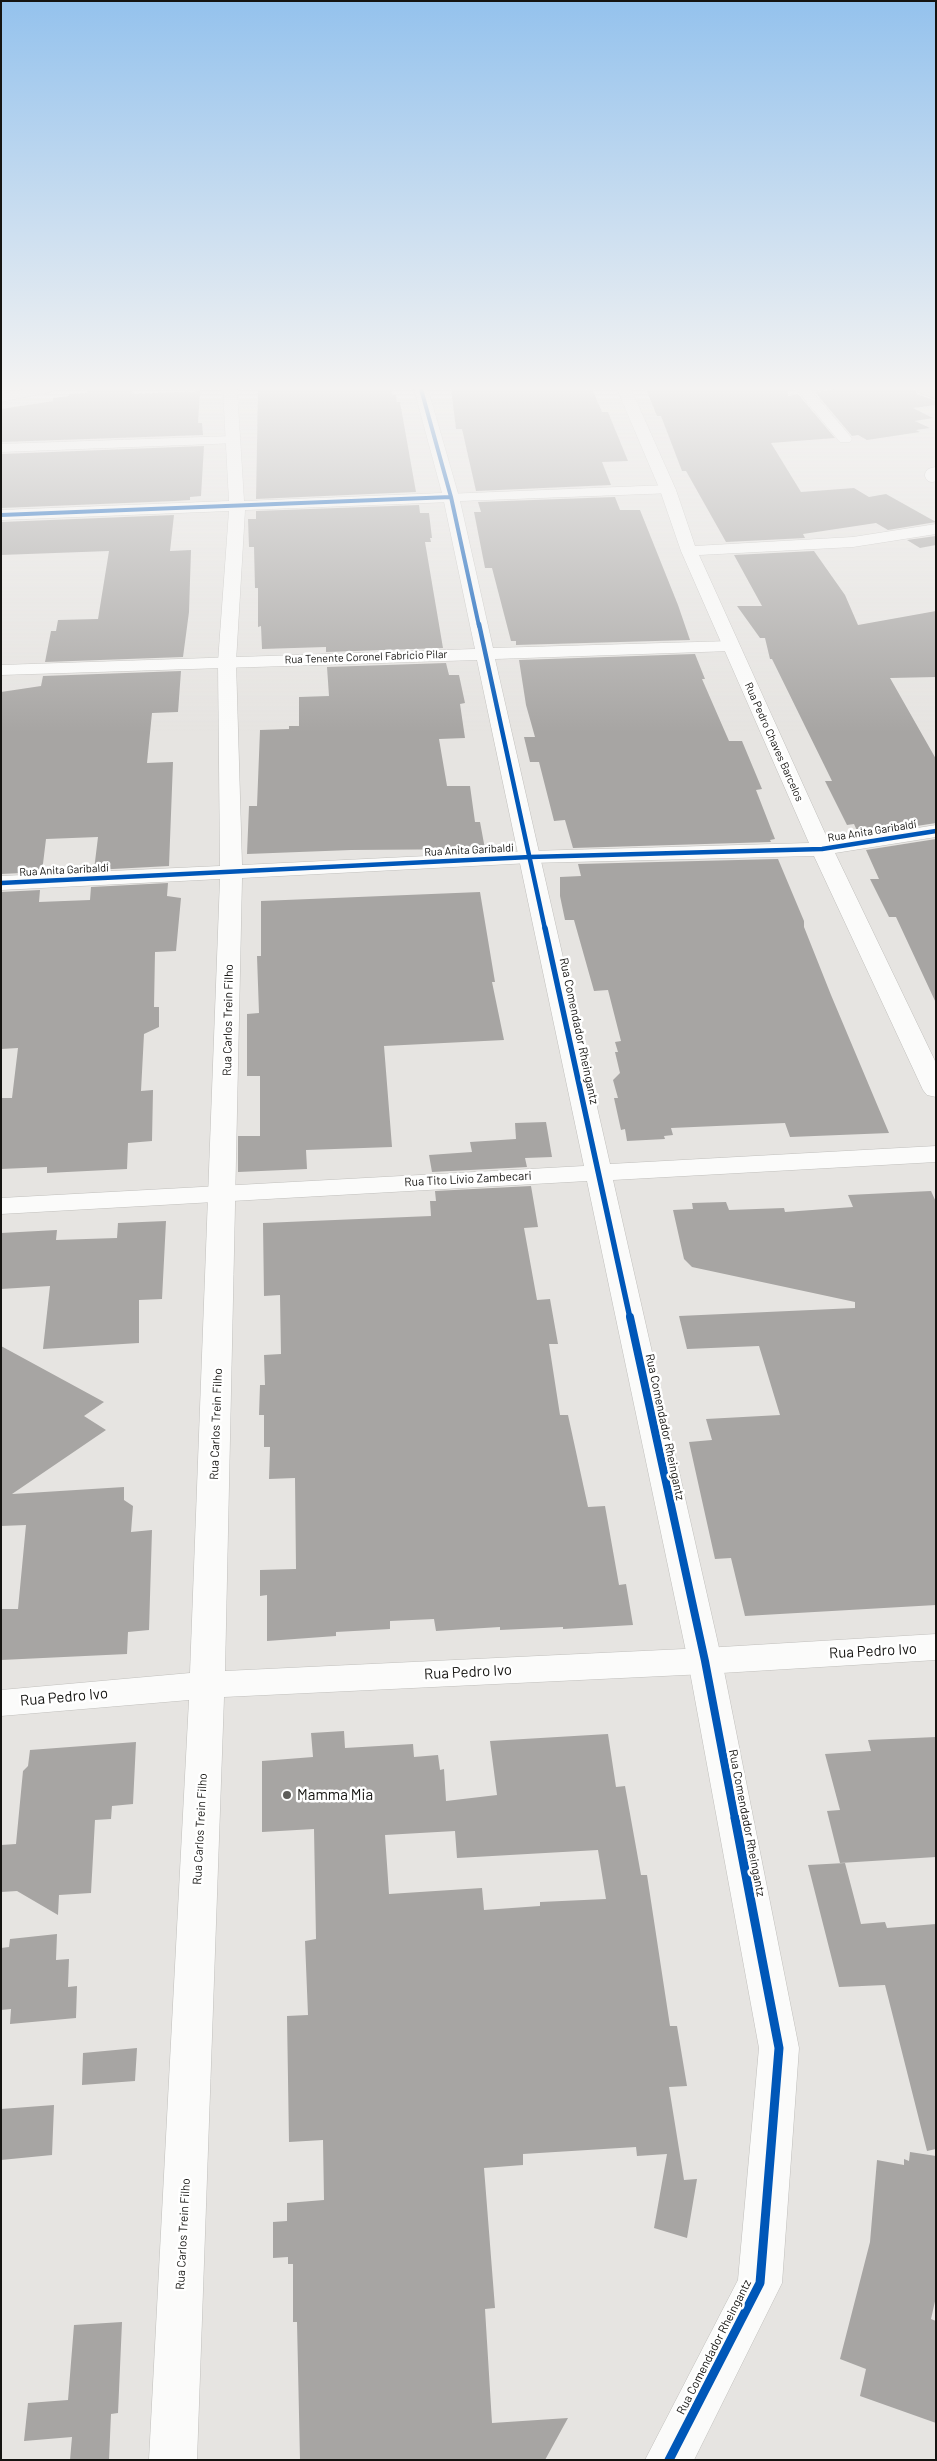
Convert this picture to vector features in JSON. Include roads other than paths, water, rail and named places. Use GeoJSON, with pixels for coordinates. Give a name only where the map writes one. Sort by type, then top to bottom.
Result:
{"type":"FeatureCollection","features":[{"type":"Feature","properties":{"kind":"street"},"geometry":{"type":"LineString","coordinates":[[1,515],[288,504]]}},
{"type":"Feature","properties":{"kind":"street","name":"Rua Comendador Rheingantz"},"geometry":{"type":"LineString","coordinates":[[452,504],[705,1661],[779,2048],[760,2283],[669,2460]]}},
{"type":"Feature","properties":{"kind":"street","name":"Rua Pedro Chaves Barcelos"},"geometry":{"type":"LineString","coordinates":[[673,504],[689,551],[822,849],[936,1090]]}},
{"type":"Feature","properties":{"kind":"street","name":"Rua Carlos Trein Filho"},"geometry":{"type":"LineString","coordinates":[[173,2460],[207,1684],[224,1194],[231,872],[227,662],[237,506]]}},
{"type":"Feature","properties":{"kind":"street"},"geometry":{"type":"LineString","coordinates":[[689,551],[853,542],[936,529]]}},
{"type":"Feature","properties":{"kind":"street","name":"Rua Tenente Coronel Fabricio Pilar"},"geometry":{"type":"LineString","coordinates":[[1,670],[731,646]]}},
{"type":"Feature","properties":{"kind":"street","name":"Rua Anita Garibaldi"},"geometry":{"type":"LineString","coordinates":[[1,883],[530,858],[822,849],[936,831]]}},
{"type":"Feature","properties":{"kind":"street","name":"Rua Tito Lívio Zambecari"},"geometry":{"type":"LineString","coordinates":[[1,1206],[936,1154]]}},
{"type":"Feature","properties":{"kind":"street","name":"Rua Pedro Ivo"},"geometry":{"type":"LineString","coordinates":[[1,1703],[207,1684],[705,1661],[936,1647]]}},
{"type":"Feature","properties":{"kind":"place","name":"Mamma Mia"},"geometry":{"type":"Point","coordinates":[287,1795]}}]}
